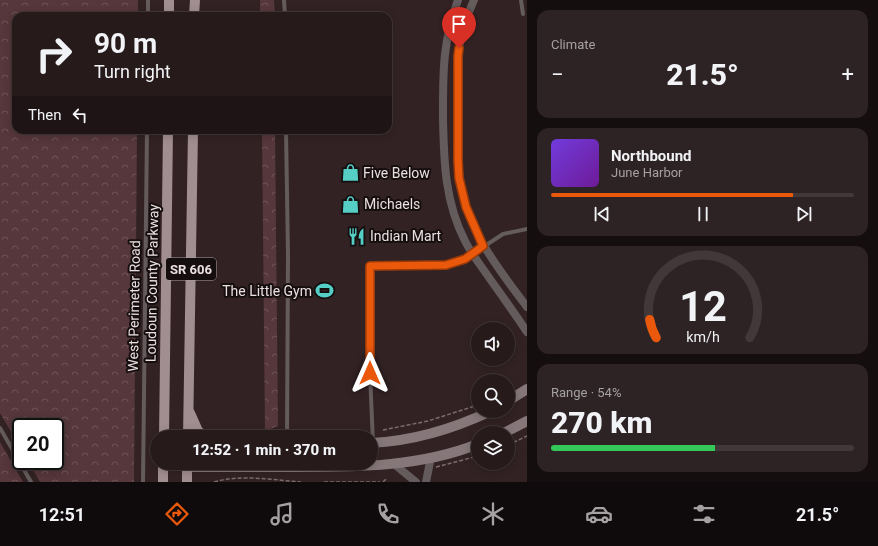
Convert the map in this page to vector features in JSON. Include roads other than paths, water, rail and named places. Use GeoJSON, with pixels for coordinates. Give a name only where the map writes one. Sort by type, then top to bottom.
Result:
{"type":"FeatureCollection","features":[{"type":"Feature","properties":{"kind":"main road"},"geometry":{"type":"LineString","coordinates":[[169,12],[170,0]]}},
{"type":"Feature","properties":{"kind":"main road"},"geometry":{"type":"LineString","coordinates":[[194,0],[194,12]]}},
{"type":"Feature","properties":{"kind":"main road","name":"Loudoun County Parkway"},"geometry":{"type":"LineString","coordinates":[[164,430],[168,134]]}},
{"type":"Feature","properties":{"kind":"main road","name":"SR 606"},"geometry":{"type":"LineString","coordinates":[[188,430],[193,134]]}},
{"type":"Feature","properties":{"kind":"main road"},"geometry":{"type":"LineString","coordinates":[[188,409],[198,430]]}},
{"type":"Feature","properties":{"kind":"main road"},"geometry":{"type":"LineString","coordinates":[[163,470],[163,482]]}},
{"type":"Feature","properties":{"kind":"main road"},"geometry":{"type":"LineString","coordinates":[[185,470],[187,482]]}},
{"type":"Feature","properties":{"kind":"street"},"geometry":{"type":"LineString","coordinates":[[458,0],[450,24],[444,63],[444,166],[448,193],[454,214],[465,240],[527,332]]}},
{"type":"Feature","properties":{"kind":"street"},"geometry":{"type":"LineString","coordinates":[[474,0],[464,26],[458,56],[459,178],[466,207],[483,246],[498,269],[527,307]]}},
{"type":"Feature","properties":{"kind":"street"},"geometry":{"type":"LineString","coordinates":[[515,398],[527,390]]}},
{"type":"Feature","properties":{"kind":"street"},"geometry":{"type":"LineString","coordinates":[[378,442],[411,438],[432,433],[475,418]]}},
{"type":"Feature","properties":{"kind":"street"},"geometry":{"type":"LineString","coordinates":[[515,427],[527,421]]}},
{"type":"Feature","properties":{"kind":"street"},"geometry":{"type":"LineString","coordinates":[[378,465],[394,464],[431,457],[471,446]]}},
{"type":"Feature","properties":{"kind":"street"},"geometry":{"type":"LineString","coordinates":[[426,482],[431,457]]}},
{"type":"Feature","properties":{"kind":"street"},"geometry":{"type":"LineString","coordinates":[[394,464],[416,482]]}},
{"type":"Feature","properties":{"kind":"lane"},"geometry":{"type":"LineString","coordinates":[[148,0],[148,12]]}},
{"type":"Feature","properties":{"kind":"lane"},"geometry":{"type":"LineString","coordinates":[[284,0],[284,12]]}},
{"type":"Feature","properties":{"kind":"lane"},"geometry":{"type":"LineString","coordinates":[[521,0],[523,14]]}},
{"type":"Feature","properties":{"kind":"lane","name":"West Perimeter Road"},"geometry":{"type":"LineString","coordinates":[[143,482],[146,134]]}},
{"type":"Feature","properties":{"kind":"lane"},"geometry":{"type":"LineString","coordinates":[[286,134],[288,430]]}},
{"type":"Feature","properties":{"kind":"lane"},"geometry":{"type":"LineString","coordinates":[[372,430],[370,266],[446,265],[457,262],[473,254],[503,234],[527,229]]}},
{"type":"Feature","properties":{"kind":"lane"},"geometry":{"type":"LineString","coordinates":[[0,428],[31,482]]}},
{"type":"Feature","properties":{"kind":"place","name":"Five Below"},"geometry":{"type":"Point","coordinates":[350,173]}},
{"type":"Feature","properties":{"kind":"place","name":"Michaels"},"geometry":{"type":"Point","coordinates":[351,204]}},
{"type":"Feature","properties":{"kind":"place","name":"Indian Mart"},"geometry":{"type":"Point","coordinates":[357,236]}},
{"type":"Feature","properties":{"kind":"place","name":"The Little Gym"},"geometry":{"type":"Point","coordinates":[325,291]}}]}
